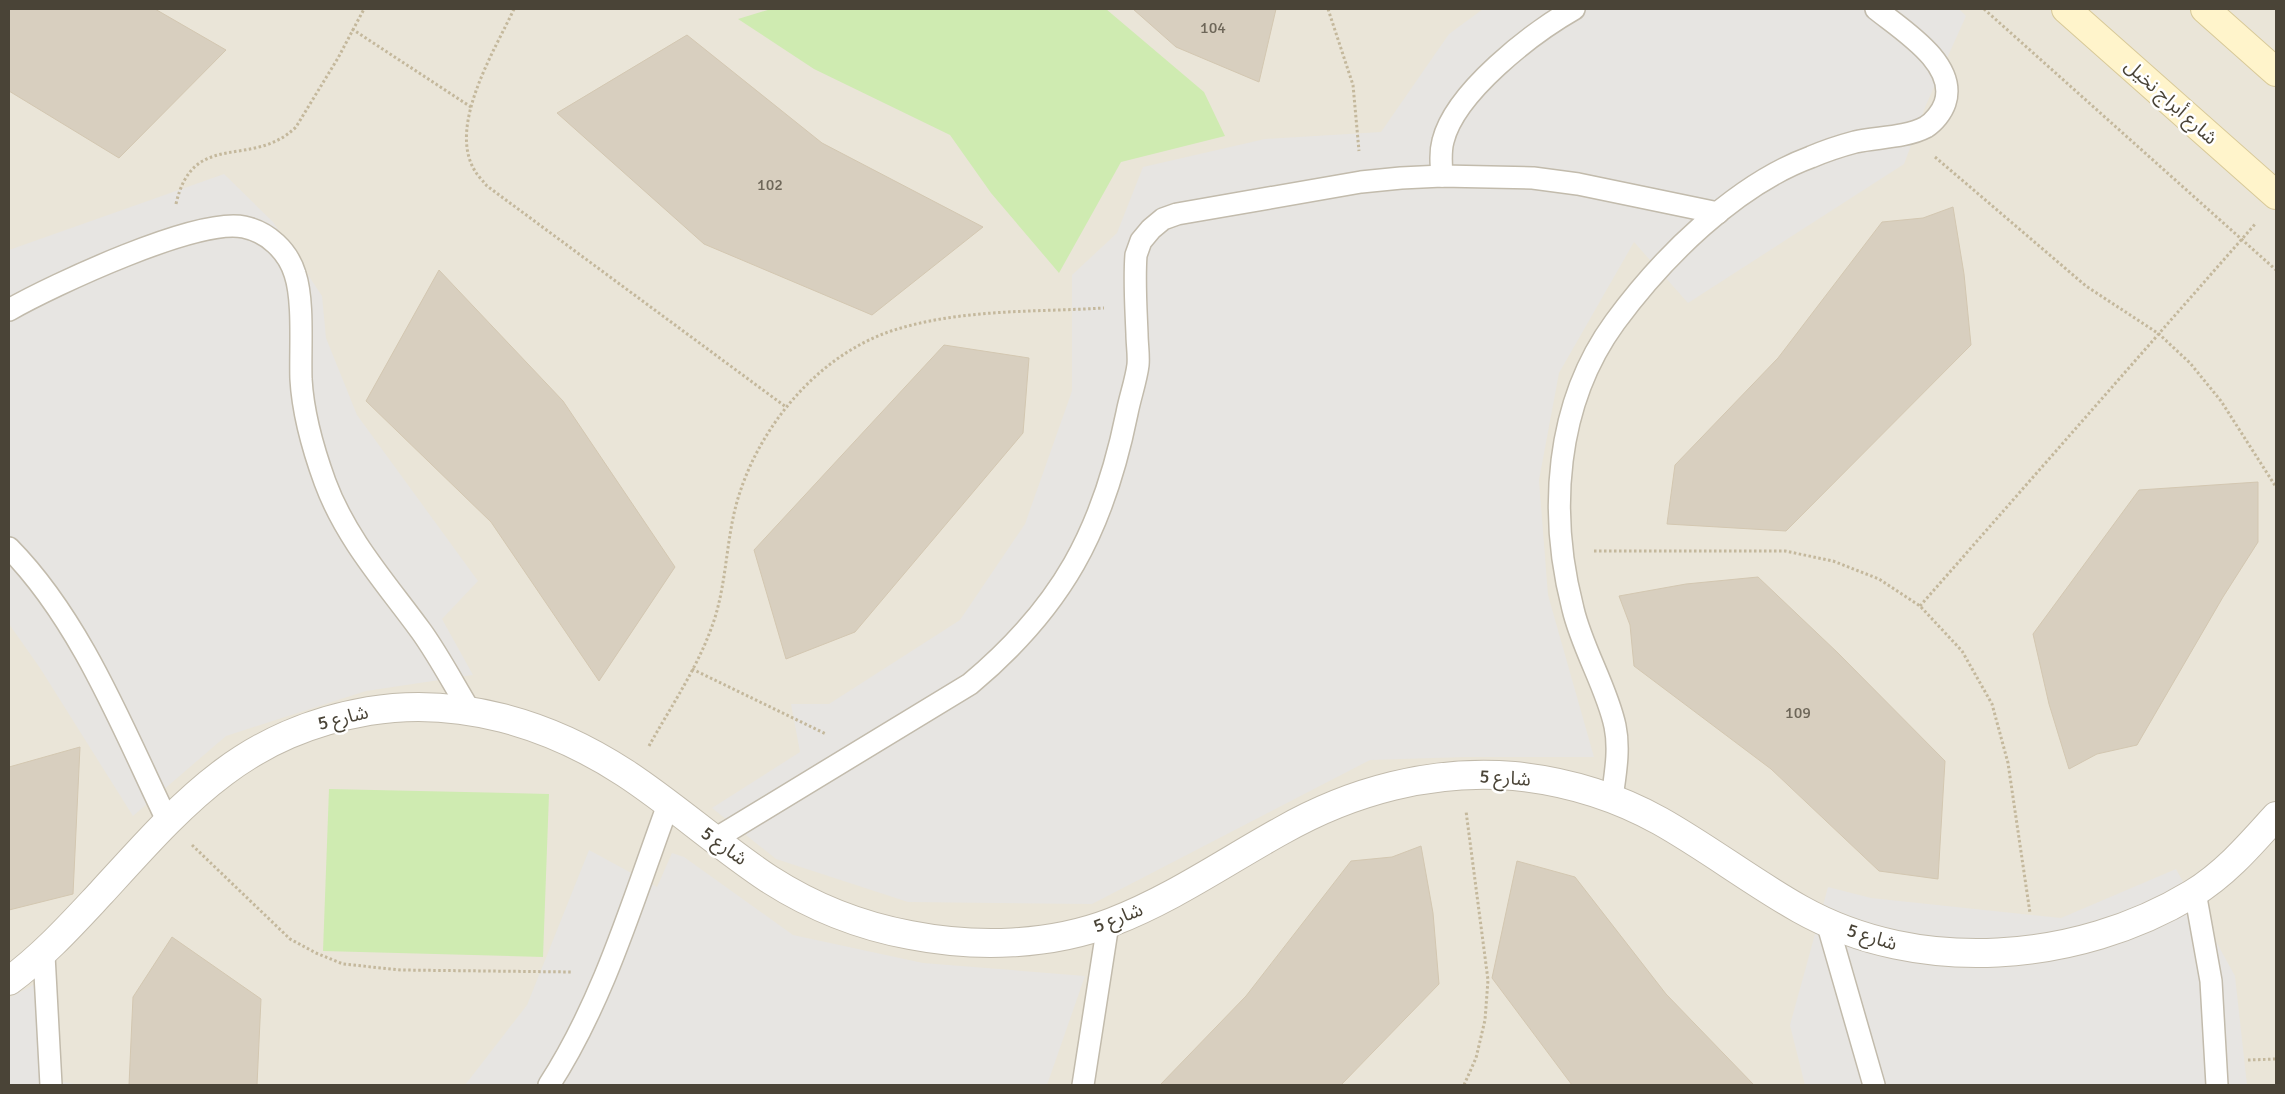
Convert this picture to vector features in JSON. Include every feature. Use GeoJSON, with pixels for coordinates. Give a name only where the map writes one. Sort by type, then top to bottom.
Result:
{"type":"FeatureCollection","features":[{"type":"Feature","properties":{"kind":"street","name":"شارع أبراج نخيل"},"geometry":{"type":"LineString","coordinates":[[2066,9],[2276,195]]}},
{"type":"Feature","properties":{"kind":"street"},"geometry":{"type":"LineString","coordinates":[[2205,9],[2276,72]]}},
{"type":"Feature","properties":{"kind":"street","name":"شارع 5"},"geometry":{"type":"LineString","coordinates":[[9,981],[44,955],[167,820],[210,782],[252,751],[289,733],[333,718],[378,710],[424,707],[470,711],[515,720],[558,736],[599,757],[631,777],[770,880],[813,904],[860,922],[909,935],[959,942],[1009,942],[1060,937],[1108,924],[1165,899],[1288,827],[1343,801],[1401,783],[1461,775],[1521,777],[1563,784],[1612,798],[1658,820],[1800,909],[1827,922],[1866,937],[1908,947],[1950,953],[2035,948],[2077,941],[2118,928],[2158,912],[2195,892],[2219,875],[2242,854],[2276,816]]}},
{"type":"Feature","properties":{"kind":"lane"},"geometry":{"type":"LineString","coordinates":[[1442,176],[1442,142],[1448,126],[1457,111],[1485,77],[1511,53],[1574,9]]}},
{"type":"Feature","properties":{"kind":"lane"},"geometry":{"type":"LineString","coordinates":[[1612,798],[1616,767],[1615,726],[1573,610],[1558,522],[1559,482],[1564,443],[1575,400],[1592,359],[1614,324],[1646,282],[1680,246],[1718,213],[1762,182],[1808,158],[1853,143],[1906,133],[1926,127],[1938,117],[1945,102],[1947,86],[1943,71],[1934,58],[1876,9]]}},
{"type":"Feature","properties":{"kind":"lane"},"geometry":{"type":"LineString","coordinates":[[715,839],[970,684],[1014,644],[1058,591],[1080,554],[1098,516],[1122,438],[1138,364],[1136,255],[1141,241],[1163,219],[1192,211],[1361,182],[1442,176],[1533,178],[1578,184],[1718,213]]}},
{"type":"Feature","properties":{"kind":"lane"},"geometry":{"type":"LineString","coordinates":[[9,310],[70,279],[207,229],[226,226],[244,227],[262,233],[277,244],[289,258],[296,275],[302,382],[306,416],[325,484],[339,516],[358,548],[423,633],[470,711]]}},
{"type":"Feature","properties":{"kind":"lane"},"geometry":{"type":"LineString","coordinates":[[9,548],[37,582],[88,660],[167,820]]}},
{"type":"Feature","properties":{"kind":"lane"},"geometry":{"type":"LineString","coordinates":[[549,1085],[581,1030],[606,972],[668,805]]}},
{"type":"Feature","properties":{"kind":"lane"},"geometry":{"type":"LineString","coordinates":[[2195,892],[2211,981],[2217,1085]]}},
{"type":"Feature","properties":{"kind":"lane"},"geometry":{"type":"LineString","coordinates":[[1827,922],[1874,1085]]}},
{"type":"Feature","properties":{"kind":"lane"},"geometry":{"type":"LineString","coordinates":[[1082,1085],[1108,924]]}},
{"type":"Feature","properties":{"kind":"lane"},"geometry":{"type":"LineString","coordinates":[[44,955],[51,1085]]}},
{"type":"Feature","properties":{"kind":"path"},"geometry":{"type":"LineString","coordinates":[[168,242],[179,189],[185,176],[205,158],[218,154],[261,148],[286,137],[296,127],[338,58],[364,9]]}},
{"type":"Feature","properties":{"kind":"path"},"geometry":{"type":"LineString","coordinates":[[514,9],[471,107],[467,127],[467,148],[474,170],[487,186],[786,407]]}},
{"type":"Feature","properties":{"kind":"path"},"geometry":{"type":"LineString","coordinates":[[1328,9],[1353,85],[1361,182]]}},
{"type":"Feature","properties":{"kind":"path"},"geometry":{"type":"LineString","coordinates":[[1984,9],[2276,270]]}},
{"type":"Feature","properties":{"kind":"path"},"geometry":{"type":"LineString","coordinates":[[352,29],[471,107]]}},
{"type":"Feature","properties":{"kind":"path"},"geometry":{"type":"LineString","coordinates":[[1906,133],[2086,286],[2159,334],[2190,363],[2220,401],[2276,487]]}},
{"type":"Feature","properties":{"kind":"path"},"geometry":{"type":"LineString","coordinates":[[1920,606],[2258,220]]}},
{"type":"Feature","properties":{"kind":"path"},"geometry":{"type":"LineString","coordinates":[[631,777],[692,669],[711,629],[724,586],[740,493],[758,448],[786,407],[818,374],[857,347],[899,328],[944,318],[1136,306]]}},
{"type":"Feature","properties":{"kind":"path"},"geometry":{"type":"LineString","coordinates":[[1562,551],[1785,551],[1833,560],[1879,579],[1920,606],[1962,650],[1992,704],[2008,763],[2035,948]]}},
{"type":"Feature","properties":{"kind":"path"},"geometry":{"type":"LineString","coordinates":[[692,669],[862,751]]}},
{"type":"Feature","properties":{"kind":"path"},"geometry":{"type":"LineString","coordinates":[[1461,775],[1488,980],[1485,1020],[1476,1058],[1464,1085]]}},
{"type":"Feature","properties":{"kind":"path"},"geometry":{"type":"LineString","coordinates":[[167,820],[290,939],[316,953],[343,964],[401,970],[606,972]]}},
{"type":"Feature","properties":{"kind":"shaded area"},"geometry":{"type":"Polygon","coordinates":[[[9,9],[2276,9],[2276,1085],[9,1085],[9,9]]]}},
{"type":"Feature","properties":{"kind":"shaded area"},"geometry":{"type":"Polygon","coordinates":[[[1483,9],[1959,9],[1966,16],[1926,105],[1904,164],[1688,303],[1634,242],[1559,373],[1539,480],[1548,595],[1594,757],[1465,757],[1370,760],[1092,904],[908,902],[776,859],[712,808],[800,752],[791,704],[829,704],[960,620],[1025,524],[1072,391],[1072,275],[1117,233],[1143,167],[1265,139],[1381,132],[1449,34],[1483,9]]]}},
{"type":"Feature","properties":{"kind":"shaded area"},"geometry":{"type":"Polygon","coordinates":[[[224,174],[273,222],[322,296],[326,338],[357,415],[478,581],[442,619],[473,675],[366,691],[226,736],[133,816],[40,668],[9,624],[9,250],[224,174]]]}},
{"type":"Feature","properties":{"kind":"shaded area"},"geometry":{"type":"Polygon","coordinates":[[[589,850],[657,887],[672,853],[684,857],[793,935],[923,963],[1085,976],[1047,1085],[465,1085],[527,1005],[589,850]]]}},
{"type":"Feature","properties":{"kind":"shaded area"},"geometry":{"type":"Polygon","coordinates":[[[2176,869],[2235,976],[2247,1085],[1805,1085],[1790,1025],[1828,887],[1871,898],[2061,918],[2176,869]]]}},
{"type":"Feature","properties":{"kind":"shaded area"},"geometry":{"type":"Polygon","coordinates":[[[35,984],[56,1081],[81,1085],[9,1085],[9,998],[35,984]]]}},
{"type":"Feature","properties":{"kind":"green space"},"geometry":{"type":"Polygon","coordinates":[[[771,9],[1106,9],[1204,92],[1225,136],[1121,162],[1059,273],[991,193],[950,135],[814,69],[738,19],[771,9]]]}},
{"type":"Feature","properties":{"kind":"green space"},"geometry":{"type":"Polygon","coordinates":[[[329,789],[549,794],[543,957],[323,951],[329,789]]]}},
{"type":"Feature","properties":{"kind":"building"},"geometry":{"type":"Polygon","coordinates":[[[9,9],[155,9],[226,50],[119,158],[9,91],[9,9]]]}},
{"type":"Feature","properties":{"kind":"building"},"geometry":{"type":"Polygon","coordinates":[[[1133,9],[1276,9],[1259,82],[1176,47],[1133,9]]]}},
{"type":"Feature","properties":{"kind":"building"},"geometry":{"type":"Polygon","coordinates":[[[687,35],[822,143],[983,227],[872,315],[704,244],[557,113],[687,35]]]}},
{"type":"Feature","properties":{"kind":"building"},"geometry":{"type":"Polygon","coordinates":[[[1953,207],[1964,274],[1971,345],[1786,531],[1667,524],[1675,465],[1778,358],[1882,222],[1923,218],[1953,207]]]}},
{"type":"Feature","properties":{"kind":"building"},"geometry":{"type":"Polygon","coordinates":[[[439,270],[563,401],[675,567],[599,681],[491,522],[366,401],[439,270]]]}},
{"type":"Feature","properties":{"kind":"building"},"geometry":{"type":"Polygon","coordinates":[[[944,345],[1029,358],[1023,433],[855,632],[786,659],[754,550],[944,345]]]}},
{"type":"Feature","properties":{"kind":"building"},"geometry":{"type":"Polygon","coordinates":[[[2258,482],[2258,542],[2223,597],[2137,745],[2097,754],[2069,769],[2049,704],[2033,634],[2139,490],[2258,482]]]}},
{"type":"Feature","properties":{"kind":"building"},"geometry":{"type":"Polygon","coordinates":[[[1758,577],[1838,653],[1945,761],[1938,879],[1879,871],[1771,769],[1634,666],[1630,625],[1619,596],[1686,584],[1758,577]]]}},
{"type":"Feature","properties":{"kind":"building"},"geometry":{"type":"Polygon","coordinates":[[[80,747],[73,894],[9,910],[9,767],[80,747]]]}},
{"type":"Feature","properties":{"kind":"building"},"geometry":{"type":"Polygon","coordinates":[[[1421,846],[1433,913],[1439,984],[1341,1085],[1160,1085],[1246,996],[1351,861],[1392,857],[1421,846]]]}},
{"type":"Feature","properties":{"kind":"building"},"geometry":{"type":"Polygon","coordinates":[[[1517,861],[1575,877],[1666,994],[1754,1085],[1572,1085],[1492,978],[1517,861]]]}},
{"type":"Feature","properties":{"kind":"building"},"geometry":{"type":"Polygon","coordinates":[[[172,937],[261,999],[257,1085],[129,1085],[133,997],[172,937]]]}}]}
